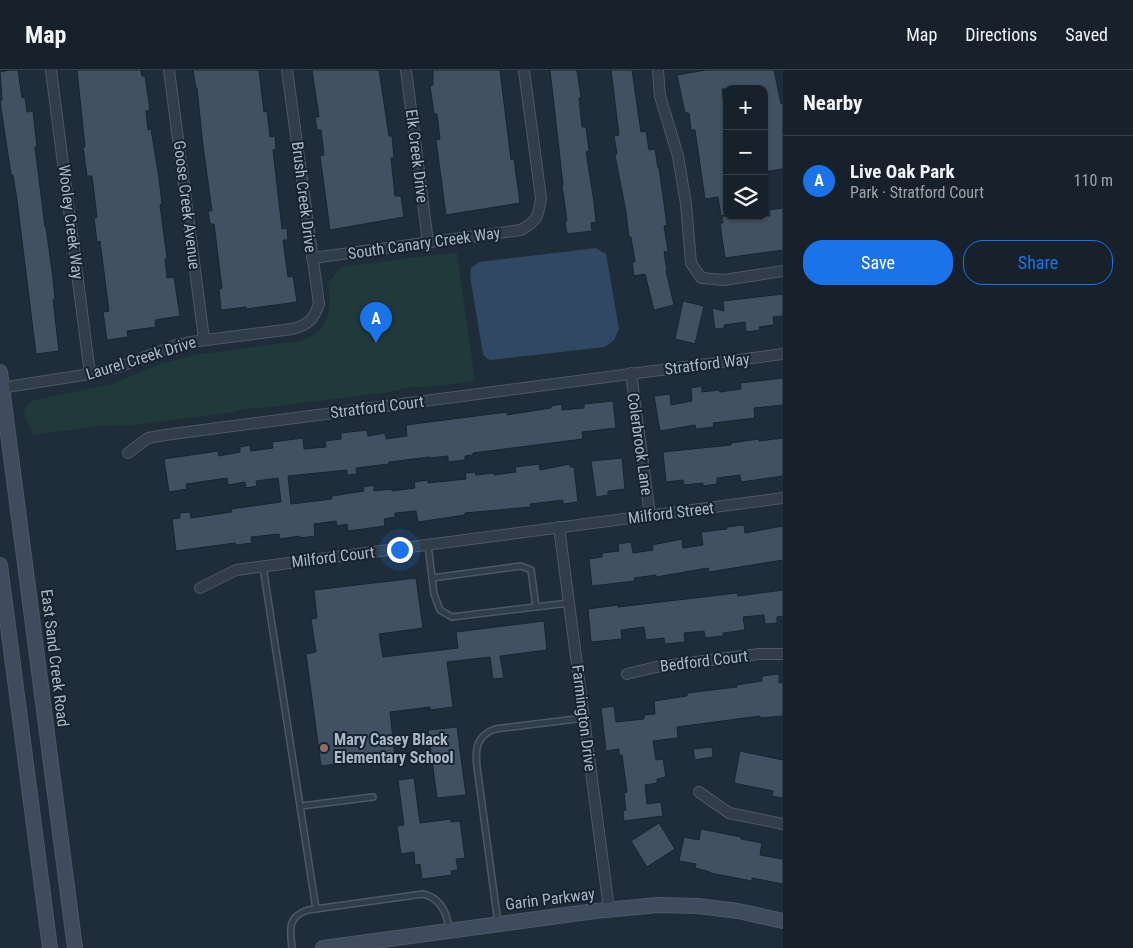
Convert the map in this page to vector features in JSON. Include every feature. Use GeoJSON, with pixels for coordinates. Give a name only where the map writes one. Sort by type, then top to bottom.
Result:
{"type":"FeatureCollection","features":[{"type":"Feature","properties":{"kind":"street","name":"Wooley Creek Way"},"geometry":{"type":"LineString","coordinates":[[51,70],[90,374]]}},
{"type":"Feature","properties":{"kind":"street","name":"Goose Creek Avenue"},"geometry":{"type":"LineString","coordinates":[[169,70],[204,339]]}},
{"type":"Feature","properties":{"kind":"street","name":"Brush Creek Drive"},"geometry":{"type":"LineString","coordinates":[[288,70],[319,304],[316,314],[310,322]]}},
{"type":"Feature","properties":{"kind":"street","name":"Elk Creek Drive"},"geometry":{"type":"LineString","coordinates":[[406,70],[428,242]]}},
{"type":"Feature","properties":{"kind":"street","name":"South Canary Creek Way"},"geometry":{"type":"LineString","coordinates":[[312,258],[521,230],[534,222],[539,214],[541,198],[524,70]]}},
{"type":"Feature","properties":{"kind":"street"},"geometry":{"type":"LineString","coordinates":[[658,70],[660,96],[678,156],[686,204],[693,268],[701,278],[724,280],[783,271]]}},
{"type":"Feature","properties":{"kind":"street","name":"Laurel Creek Drive"},"geometry":{"type":"LineString","coordinates":[[1,388],[90,374],[119,367],[176,345],[204,339],[292,329],[310,322]]}},
{"type":"Feature","properties":{"kind":"street","name":"Stratford Way"},"geometry":{"type":"LineString","coordinates":[[631,373],[783,354]]}},
{"type":"Feature","properties":{"kind":"street","name":"East Sand Creek Road"},"geometry":{"type":"LineString","coordinates":[[0,372],[75,948]]}},
{"type":"Feature","properties":{"kind":"street","name":"Stratford Court"},"geometry":{"type":"LineString","coordinates":[[128,452],[148,438],[165,435],[631,373]]}},
{"type":"Feature","properties":{"kind":"street","name":"Colerbrook Lane"},"geometry":{"type":"LineString","coordinates":[[631,373],[650,515]]}},
{"type":"Feature","properties":{"kind":"street","name":"Milford Street"},"geometry":{"type":"LineString","coordinates":[[559,527],[783,498]]}},
{"type":"Feature","properties":{"kind":"street","name":"Milford Court"},"geometry":{"type":"LineString","coordinates":[[200,588],[236,570],[559,527]]}},
{"type":"Feature","properties":{"kind":"street","name":"Farmington Drive"},"geometry":{"type":"LineString","coordinates":[[559,527],[609,909]]}},
{"type":"Feature","properties":{"kind":"street"},"geometry":{"type":"LineString","coordinates":[[0,565],[50,948]]}},
{"type":"Feature","properties":{"kind":"street","name":"Bedford Court"},"geometry":{"type":"LineString","coordinates":[[627,674],[665,666],[759,654],[783,654]]}},
{"type":"Feature","properties":{"kind":"street"},"geometry":{"type":"LineString","coordinates":[[699,792],[730,813],[783,824]]}},
{"type":"Feature","properties":{"kind":"street","name":"Garin Parkway"},"geometry":{"type":"LineString","coordinates":[[330,948],[609,909],[658,905],[698,906],[738,911],[783,921]]}},
{"type":"Feature","properties":{"kind":"lane"},"geometry":{"type":"LineString","coordinates":[[428,544],[434,594],[440,610],[452,617],[569,603]]}},
{"type":"Feature","properties":{"kind":"lane"},"geometry":{"type":"LineString","coordinates":[[263,566],[302,806],[316,909]]}},
{"type":"Feature","properties":{"kind":"lane"},"geometry":{"type":"LineString","coordinates":[[432,578],[521,566],[531,570],[536,607]]}},
{"type":"Feature","properties":{"kind":"lane"},"geometry":{"type":"LineString","coordinates":[[498,924],[477,766],[476,748],[478,743],[484,734],[495,729],[584,718]]}},
{"type":"Feature","properties":{"kind":"lane"},"geometry":{"type":"LineString","coordinates":[[302,806],[373,796]]}},
{"type":"Feature","properties":{"kind":"lane"},"geometry":{"type":"LineString","coordinates":[[292,948],[290,928],[292,921],[299,913],[423,894],[430,896],[441,905],[445,912],[449,932]]}},
{"type":"Feature","properties":{"kind":"green space"},"geometry":{"type":"Polygon","coordinates":[[[457,252],[475,381],[412,387],[389,392],[243,409],[234,412],[132,425],[98,426],[32,435],[24,412],[28,404],[34,400],[112,384],[160,364],[195,355],[299,341],[309,337],[317,332],[326,319],[329,302],[328,283],[341,267],[457,252]]]}},
{"type":"Feature","properties":{"kind":"water"},"geometry":{"type":"Polygon","coordinates":[[[596,248],[606,254],[619,329],[614,340],[605,347],[490,360],[486,358],[483,354],[470,276],[471,268],[479,262],[596,248]]]}},
{"type":"Feature","properties":{"kind":"building"},"geometry":{"type":"Polygon","coordinates":[[[18,70],[22,98],[25,97],[27,112],[33,111],[37,147],[35,147],[53,278],[55,299],[53,300],[59,351],[36,354],[17,200],[13,175],[11,175],[0,101],[2,100],[0,72],[18,70]]]}},
{"type":"Feature","properties":{"kind":"building"},"geometry":{"type":"Polygon","coordinates":[[[77,70],[141,70],[142,76],[145,76],[150,110],[146,111],[148,130],[151,129],[162,204],[160,205],[167,258],[165,259],[167,278],[174,277],[180,316],[155,320],[156,327],[127,331],[128,337],[107,340],[103,312],[109,311],[100,241],[97,242],[94,218],[97,217],[92,176],[87,176],[83,147],[85,147],[77,70]]]}},
{"type":"Feature","properties":{"kind":"building"},"geometry":{"type":"Polygon","coordinates":[[[193,70],[259,70],[264,112],[267,111],[270,137],[275,136],[276,149],[273,150],[282,229],[287,228],[288,240],[283,240],[288,277],[293,276],[297,302],[246,309],[246,307],[221,310],[219,289],[222,288],[214,224],[210,224],[208,211],[212,211],[197,88],[193,70]]]}},
{"type":"Feature","properties":{"kind":"building"},"geometry":{"type":"Polygon","coordinates":[[[312,70],[379,70],[389,136],[392,136],[394,158],[391,158],[395,196],[401,196],[404,217],[330,230],[320,156],[324,155],[321,130],[317,130],[315,117],[319,117],[312,70]]]}},
{"type":"Feature","properties":{"kind":"building"},"geometry":{"type":"Polygon","coordinates":[[[433,70],[500,70],[511,160],[514,159],[520,203],[446,215],[436,140],[440,139],[437,114],[434,114],[430,86],[433,85],[433,70]]]}},
{"type":"Feature","properties":{"kind":"building"},"geometry":{"type":"Polygon","coordinates":[[[550,70],[577,70],[581,97],[579,98],[582,127],[586,127],[589,151],[586,152],[596,222],[591,223],[592,231],[567,234],[550,70]]]}},
{"type":"Feature","properties":{"kind":"building"},"geometry":{"type":"Polygon","coordinates":[[[611,70],[632,70],[641,132],[646,131],[649,150],[655,149],[659,168],[667,225],[664,226],[668,251],[664,252],[666,271],[674,305],[654,310],[645,274],[634,276],[632,262],[635,262],[615,155],[617,154],[614,136],[619,135],[611,70]]]}},
{"type":"Feature","properties":{"kind":"building"},"geometry":{"type":"Polygon","coordinates":[[[706,70],[774,70],[781,104],[783,103],[783,169],[768,171],[768,85],[723,85],[723,216],[721,216],[718,197],[705,199],[695,130],[691,130],[689,113],[685,113],[677,75],[706,70]]]}},
{"type":"Feature","properties":{"kind":"building"},"geometry":{"type":"Polygon","coordinates":[[[783,208],[783,250],[725,258],[720,223],[723,223],[722,216],[723,220],[768,220],[768,216],[770,216],[769,210],[783,208]]]}},
{"type":"Feature","properties":{"kind":"building"},"geometry":{"type":"Polygon","coordinates":[[[783,294],[783,316],[773,317],[774,325],[759,327],[760,330],[746,332],[745,322],[724,325],[725,328],[715,329],[712,308],[724,311],[723,301],[783,294]]]}},
{"type":"Feature","properties":{"kind":"building"},"geometry":{"type":"Polygon","coordinates":[[[683,301],[704,306],[695,344],[675,339],[683,301]]]}},
{"type":"Feature","properties":{"kind":"building"},"geometry":{"type":"Polygon","coordinates":[[[783,378],[783,405],[754,408],[755,418],[713,423],[714,427],[696,429],[695,425],[660,431],[654,396],[670,394],[671,405],[692,401],[691,388],[702,386],[702,392],[719,390],[720,392],[741,389],[740,383],[783,378]]]}},
{"type":"Feature","properties":{"kind":"building"},"geometry":{"type":"Polygon","coordinates":[[[613,401],[616,428],[582,432],[583,439],[473,453],[473,455],[465,456],[465,460],[448,462],[448,456],[389,462],[389,464],[356,468],[357,474],[347,475],[347,470],[288,476],[291,504],[332,499],[332,496],[364,491],[363,487],[374,485],[374,491],[392,489],[392,491],[415,488],[414,482],[428,480],[428,483],[466,479],[465,473],[475,472],[476,475],[494,473],[494,475],[516,472],[515,467],[539,464],[540,470],[570,464],[570,467],[574,467],[578,502],[563,504],[563,500],[530,504],[531,507],[465,513],[465,515],[418,522],[416,511],[395,513],[395,517],[384,519],[385,526],[348,531],[347,524],[337,526],[336,521],[314,524],[315,536],[280,539],[279,534],[251,537],[252,543],[236,545],[235,543],[176,551],[172,519],[180,518],[180,513],[190,512],[191,518],[232,512],[231,509],[281,502],[278,478],[256,481],[257,486],[246,488],[245,482],[228,485],[227,478],[186,484],[187,489],[169,492],[164,459],[218,451],[219,456],[240,452],[240,447],[250,445],[251,451],[273,448],[272,442],[303,438],[304,449],[326,447],[325,441],[341,439],[341,433],[367,430],[368,436],[385,433],[386,439],[407,436],[406,425],[507,412],[507,415],[551,408],[551,406],[562,404],[562,410],[584,408],[584,404],[613,401]]]}},
{"type":"Feature","properties":{"kind":"building"},"geometry":{"type":"Polygon","coordinates":[[[783,438],[783,476],[741,482],[740,475],[717,478],[717,484],[703,486],[703,483],[684,485],[683,480],[666,482],[663,452],[731,445],[731,443],[759,439],[759,441],[783,438]]]}},
{"type":"Feature","properties":{"kind":"building"},"geometry":{"type":"Polygon","coordinates":[[[622,458],[625,489],[608,491],[608,495],[596,497],[591,461],[622,458]]]}},
{"type":"Feature","properties":{"kind":"building"},"geometry":{"type":"Polygon","coordinates":[[[744,525],[745,533],[783,526],[783,560],[709,572],[708,568],[656,577],[656,575],[634,578],[635,581],[592,586],[589,559],[602,557],[602,553],[619,551],[618,544],[631,542],[633,553],[653,550],[652,545],[682,539],[683,548],[703,545],[701,532],[744,525]]]}},
{"type":"Feature","properties":{"kind":"building"},"geometry":{"type":"Polygon","coordinates":[[[416,578],[423,628],[379,634],[383,657],[458,648],[456,632],[544,621],[547,650],[500,656],[504,678],[493,679],[490,657],[447,662],[453,707],[430,710],[430,707],[390,712],[395,757],[321,766],[306,654],[316,652],[311,619],[317,618],[314,590],[416,578]]]}},
{"type":"Feature","properties":{"kind":"building"},"geometry":{"type":"Polygon","coordinates":[[[783,590],[783,616],[777,617],[777,623],[765,624],[764,615],[743,617],[745,630],[723,633],[723,636],[705,638],[704,631],[684,633],[685,642],[665,644],[664,638],[646,640],[644,627],[621,630],[622,639],[591,642],[588,609],[737,593],[738,596],[783,590]]]}},
{"type":"Feature","properties":{"kind":"building"},"geometry":{"type":"Polygon","coordinates":[[[779,674],[779,683],[783,682],[783,716],[760,718],[760,716],[677,727],[678,738],[653,741],[656,760],[663,759],[666,777],[657,779],[657,783],[645,785],[647,804],[661,802],[663,816],[624,821],[623,811],[626,810],[624,793],[627,792],[622,755],[619,755],[619,749],[606,751],[601,708],[614,706],[616,722],[644,719],[644,715],[655,714],[654,701],[687,696],[687,693],[737,687],[736,685],[762,681],[762,676],[779,674]]]}},
{"type":"Feature","properties":{"kind":"building"},"geometry":{"type":"Polygon","coordinates":[[[457,727],[466,795],[437,798],[428,730],[457,727]]]}},
{"type":"Feature","properties":{"kind":"building"},"geometry":{"type":"Polygon","coordinates":[[[712,747],[713,757],[695,760],[693,749],[712,747]]]}},
{"type":"Feature","properties":{"kind":"building"},"geometry":{"type":"Polygon","coordinates":[[[740,751],[783,760],[783,798],[772,796],[773,791],[734,783],[740,751]]]}},
{"type":"Feature","properties":{"kind":"building"},"geometry":{"type":"Polygon","coordinates":[[[414,778],[420,823],[451,819],[451,822],[460,821],[465,858],[456,859],[458,870],[451,871],[452,875],[422,879],[420,864],[415,865],[414,852],[401,854],[397,826],[404,825],[398,780],[414,778]]]}},
{"type":"Feature","properties":{"kind":"building"},"geometry":{"type":"Polygon","coordinates":[[[659,823],[675,849],[647,867],[631,841],[659,823]]]}},
{"type":"Feature","properties":{"kind":"building"},"geometry":{"type":"Polygon","coordinates":[[[701,829],[762,843],[760,855],[783,859],[783,884],[752,878],[752,881],[710,873],[695,868],[696,864],[679,861],[684,837],[699,840],[701,829]]]}},
{"type":"Feature","properties":{"kind":"place","name":"Live Oak Park"},"geometry":{"type":"Point","coordinates":[376,343]}},
{"type":"Feature","properties":{"kind":"place","name":"Mary Casey Black Elementary School"},"geometry":{"type":"Point","coordinates":[324,748]}}]}
